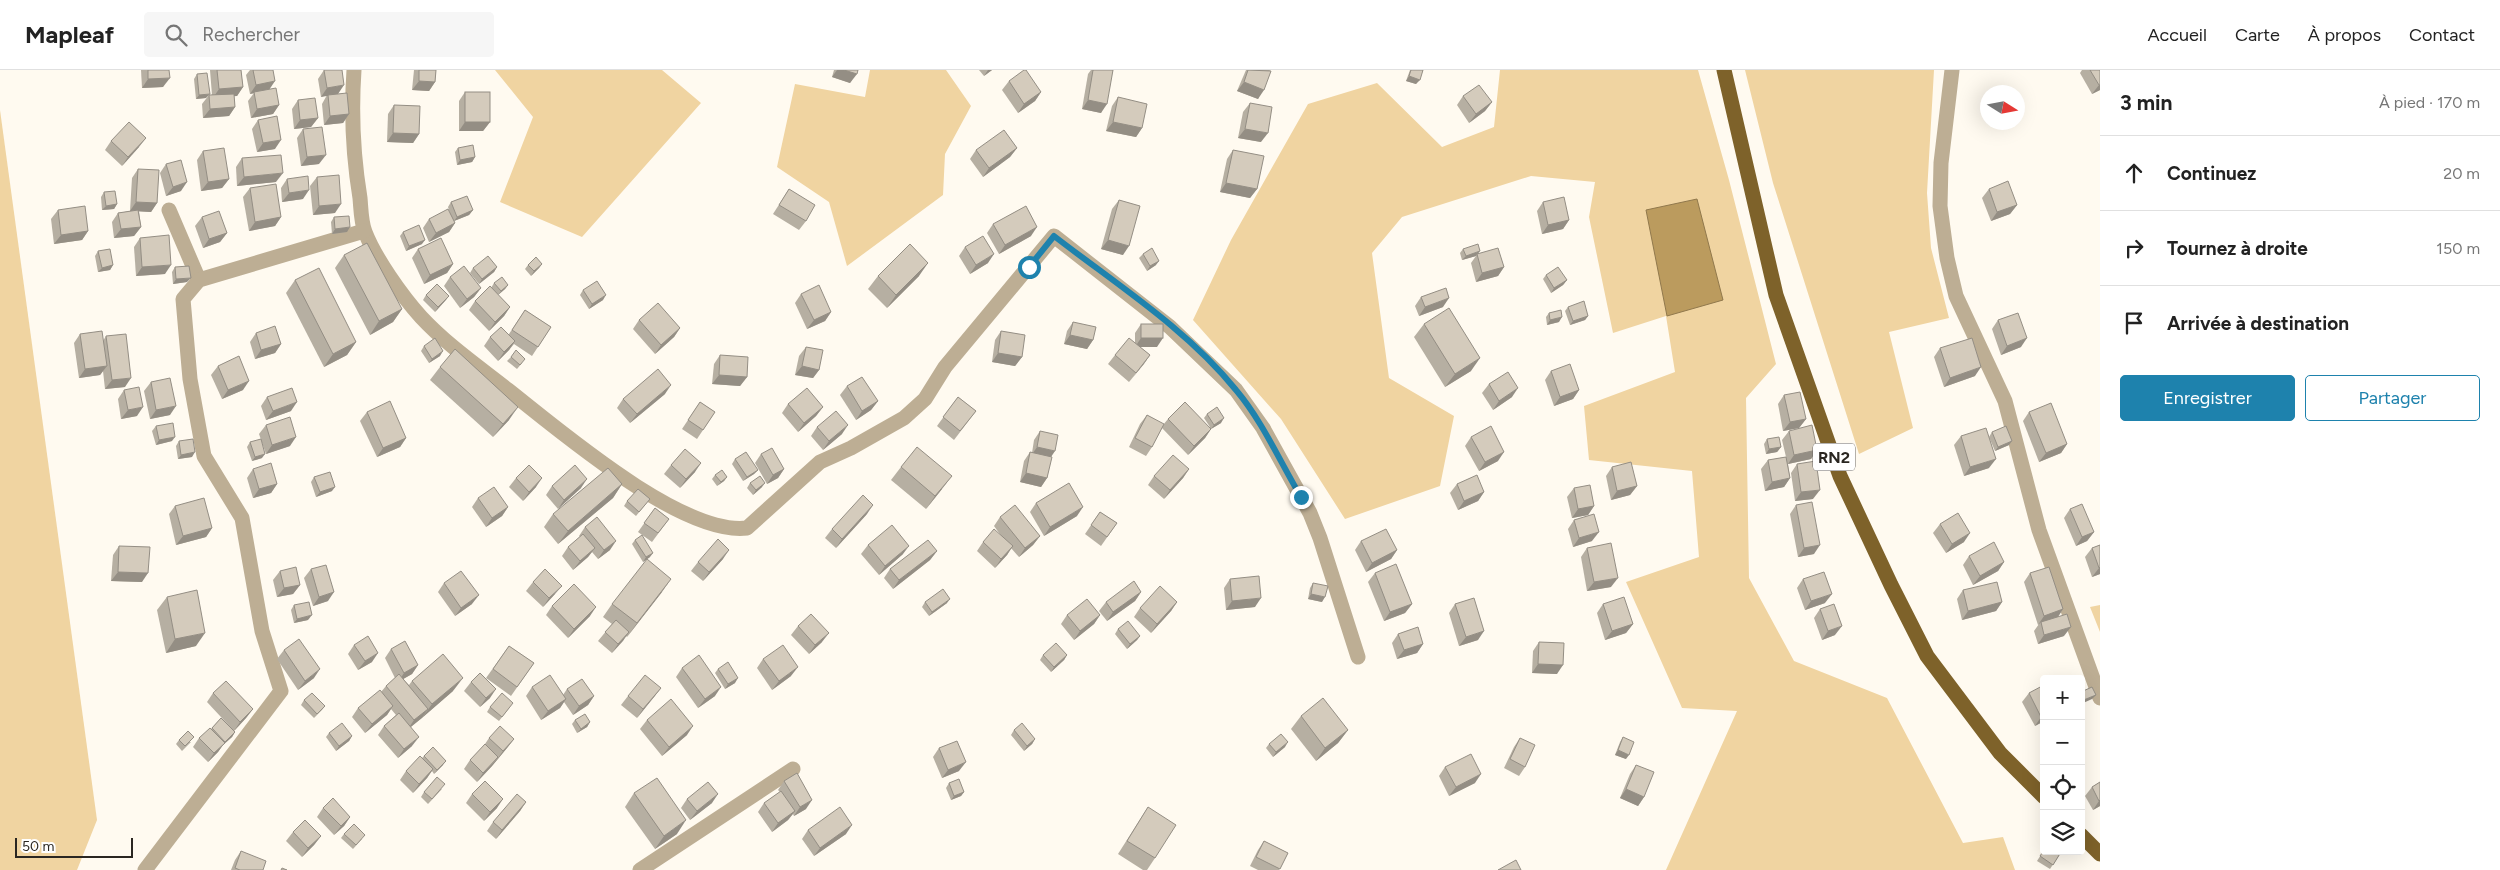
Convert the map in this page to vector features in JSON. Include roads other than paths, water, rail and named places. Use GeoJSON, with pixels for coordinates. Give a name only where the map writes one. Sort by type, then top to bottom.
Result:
{"type":"FeatureCollection","features":[{"type":"Feature","properties":{"kind":"highway","name":"RN2"},"geometry":{"type":"LineString","coordinates":[[1724,70],[1776,295],[1840,476],[1891,585],[1927,656],[2000,753],[2040,793]]}},
{"type":"Feature","properties":{"kind":"highway"},"geometry":{"type":"LineString","coordinates":[[2085,839],[2100,854]]}},
{"type":"Feature","properties":{"kind":"street"},"geometry":{"type":"LineString","coordinates":[[354,70],[352,102],[354,158],[364,231],[392,279],[421,317],[455,348],[618,475],[671,506],[734,529],[747,528],[820,462],[851,448],[904,418],[925,399],[945,368],[1054,236],[1170,327],[1236,390],[1263,428],[1310,513],[1320,538],[1358,657]]}},
{"type":"Feature","properties":{"kind":"street"},"geometry":{"type":"LineString","coordinates":[[1952,70],[1941,163],[1940,198],[1947,258],[1956,296],[2005,402],[2039,530],[2100,698]]}},
{"type":"Feature","properties":{"kind":"street"},"geometry":{"type":"LineString","coordinates":[[169,210],[199,280]]}},
{"type":"Feature","properties":{"kind":"street"},"geometry":{"type":"LineString","coordinates":[[145,870],[281,691],[262,631],[242,518],[204,456],[190,379],[183,299],[199,280],[364,231]]}},
{"type":"Feature","properties":{"kind":"street"},"geometry":{"type":"LineString","coordinates":[[640,870],[793,769]]}}]}
